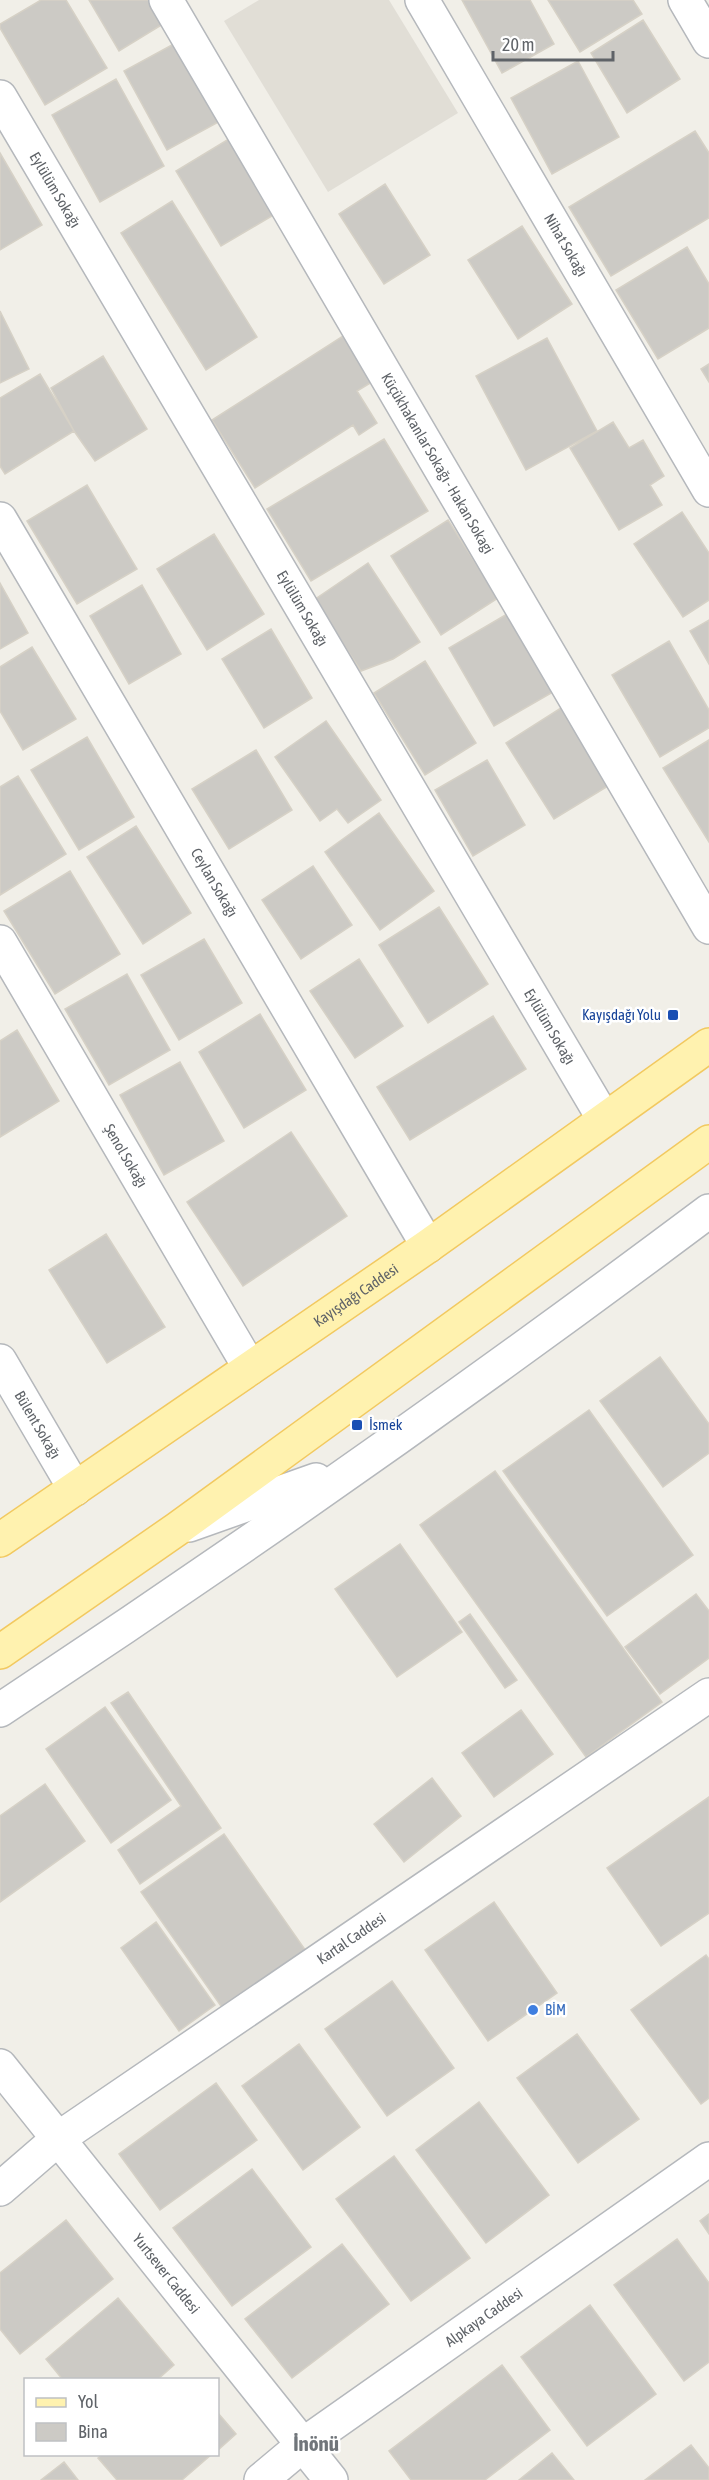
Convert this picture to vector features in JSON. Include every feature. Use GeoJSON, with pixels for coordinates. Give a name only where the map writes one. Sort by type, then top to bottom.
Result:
{"type":"FeatureCollection","features":[{"type":"Feature","properties":{"kind":"main road","name":"Kayışdağı Caddesi"},"geometry":{"type":"LineString","coordinates":[[0,1540],[428,1246],[709,1045]]}},
{"type":"Feature","properties":{"kind":"main road"},"geometry":{"type":"LineString","coordinates":[[0,1652],[177,1529],[709,1142]]}},
{"type":"Feature","properties":{"kind":"street","name":"Küçükhakanlar Sokağı - Hakan Sokagi"},"geometry":{"type":"LineString","coordinates":[[166,0],[709,927]]}},
{"type":"Feature","properties":{"kind":"street","name":"Nihat Sokağı"},"geometry":{"type":"LineString","coordinates":[[422,0],[709,490]]}},
{"type":"Feature","properties":{"kind":"street"},"geometry":{"type":"LineString","coordinates":[[685,0],[709,40]]}},
{"type":"Feature","properties":{"kind":"street","name":"Eylülüm Sokağı"},"geometry":{"type":"LineString","coordinates":[[0,97],[604,1119]]}},
{"type":"Feature","properties":{"kind":"street","name":"Ceylan Sokağı"},"geometry":{"type":"LineString","coordinates":[[0,519],[428,1246]]}},
{"type":"Feature","properties":{"kind":"street","name":"Şenol Sokağı"},"geometry":{"type":"LineString","coordinates":[[0,942],[250,1368]]}},
{"type":"Feature","properties":{"kind":"street"},"geometry":{"type":"LineString","coordinates":[[0,1710],[110,1637],[520,1353],[709,1211]]}},
{"type":"Feature","properties":{"kind":"street","name":"Bülent Sokağı"},"geometry":{"type":"LineString","coordinates":[[0,1361],[75,1489]]}},
{"type":"Feature","properties":{"kind":"street"},"geometry":{"type":"LineString","coordinates":[[177,1529],[357,1466]]}},
{"type":"Feature","properties":{"kind":"street","name":"Kartal Caddesi"},"geometry":{"type":"LineString","coordinates":[[0,2189],[59,2138],[709,1695]]}},
{"type":"Feature","properties":{"kind":"street","name":"Yurtsever Caddesi"},"geometry":{"type":"LineString","coordinates":[[0,2066],[331,2480]]}},
{"type":"Feature","properties":{"kind":"street","name":"Alpkaya Caddesi"},"geometry":{"type":"LineString","coordinates":[[261,2480],[304,2444],[709,2159]]}},
{"type":"Feature","properties":{"kind":"shaded area"},"geometry":{"type":"Polygon","coordinates":[[[259,0],[389,0],[458,113],[328,192],[224,21],[259,0]]]}},
{"type":"Feature","properties":{"kind":"building"},"geometry":{"type":"Polygon","coordinates":[[[41,0],[66,0],[107,68],[45,105],[0,28],[0,24],[41,0]]]}},
{"type":"Feature","properties":{"kind":"building"},"geometry":{"type":"Polygon","coordinates":[[[89,0],[155,0],[168,21],[119,51],[89,0]]]}},
{"type":"Feature","properties":{"kind":"building"},"geometry":{"type":"Polygon","coordinates":[[[462,0],[530,0],[554,44],[502,73],[462,0]]]}},
{"type":"Feature","properties":{"kind":"building"},"geometry":{"type":"Polygon","coordinates":[[[548,0],[633,0],[642,14],[580,52],[548,0]]]}},
{"type":"Feature","properties":{"kind":"building"},"geometry":{"type":"Polygon","coordinates":[[[643,20],[680,79],[627,113],[591,53],[643,20]]]}},
{"type":"Feature","properties":{"kind":"building"},"geometry":{"type":"Polygon","coordinates":[[[181,40],[224,119],[167,150],[124,71],[181,40]]]}},
{"type":"Feature","properties":{"kind":"building"},"geometry":{"type":"Polygon","coordinates":[[[578,61],[619,137],[552,174],[511,98],[578,61]]]}},
{"type":"Feature","properties":{"kind":"building"},"geometry":{"type":"Polygon","coordinates":[[[116,79],[164,166],[100,202],[52,115],[116,79]]]}},
{"type":"Feature","properties":{"kind":"building"},"geometry":{"type":"Polygon","coordinates":[[[695,131],[709,153],[709,218],[611,276],[569,207],[695,131]]]}},
{"type":"Feature","properties":{"kind":"building"},"geometry":{"type":"Polygon","coordinates":[[[237,134],[282,210],[221,246],[176,171],[237,134]]]}},
{"type":"Feature","properties":{"kind":"building"},"geometry":{"type":"Polygon","coordinates":[[[0,153],[42,225],[0,250],[0,153]]]}},
{"type":"Feature","properties":{"kind":"building"},"geometry":{"type":"Polygon","coordinates":[[[385,184],[430,255],[384,284],[339,214],[385,184]]]}},
{"type":"Feature","properties":{"kind":"building"},"geometry":{"type":"Polygon","coordinates":[[[172,201],[257,337],[206,370],[121,233],[172,201]]]}},
{"type":"Feature","properties":{"kind":"building"},"geometry":{"type":"Polygon","coordinates":[[[522,226],[572,304],[518,339],[468,260],[522,226]]]}},
{"type":"Feature","properties":{"kind":"building"},"geometry":{"type":"Polygon","coordinates":[[[687,247],[709,284],[709,328],[658,359],[616,290],[687,247]]]}},
{"type":"Feature","properties":{"kind":"building"},"geometry":{"type":"Polygon","coordinates":[[[0,311],[29,369],[0,383],[0,311]]]}},
{"type":"Feature","properties":{"kind":"building"},"geometry":{"type":"Polygon","coordinates":[[[343,336],[372,382],[357,391],[377,423],[359,435],[353,425],[255,488],[212,420],[343,336]]]}},
{"type":"Feature","properties":{"kind":"building"},"geometry":{"type":"Polygon","coordinates":[[[547,338],[597,431],[526,470],[476,376],[547,338]]]}},
{"type":"Feature","properties":{"kind":"building"},"geometry":{"type":"Polygon","coordinates":[[[103,356],[147,429],[95,461],[74,431],[51,388],[103,356]]]}},
{"type":"Feature","properties":{"kind":"building"},"geometry":{"type":"Polygon","coordinates":[[[709,364],[709,382],[701,369],[709,364]]]}},
{"type":"Feature","properties":{"kind":"building"},"geometry":{"type":"Polygon","coordinates":[[[40,374],[74,431],[5,474],[0,466],[0,398],[40,374]]]}},
{"type":"Feature","properties":{"kind":"building"},"geometry":{"type":"Polygon","coordinates":[[[613,422],[629,448],[643,440],[664,476],[650,485],[662,505],[619,530],[570,448],[613,422]]]}},
{"type":"Feature","properties":{"kind":"building"},"geometry":{"type":"Polygon","coordinates":[[[384,439],[428,511],[311,581],[267,509],[384,439]]]}},
{"type":"Feature","properties":{"kind":"building"},"geometry":{"type":"Polygon","coordinates":[[[87,485],[137,569],[77,604],[27,521],[87,485]]]}},
{"type":"Feature","properties":{"kind":"building"},"geometry":{"type":"Polygon","coordinates":[[[682,512],[709,553],[709,600],[683,617],[634,544],[682,512]]]}},
{"type":"Feature","properties":{"kind":"building"},"geometry":{"type":"Polygon","coordinates":[[[448,520],[498,598],[441,635],[391,556],[448,520]]]}},
{"type":"Feature","properties":{"kind":"building"},"geometry":{"type":"Polygon","coordinates":[[[214,534],[264,614],[207,650],[157,569],[214,534]]]}},
{"type":"Feature","properties":{"kind":"building"},"geometry":{"type":"Polygon","coordinates":[[[368,563],[420,642],[393,659],[361,671],[314,600],[368,563]]]}},
{"type":"Feature","properties":{"kind":"building"},"geometry":{"type":"Polygon","coordinates":[[[0,583],[28,633],[0,649],[0,583]]]}},
{"type":"Feature","properties":{"kind":"building"},"geometry":{"type":"Polygon","coordinates":[[[142,585],[181,654],[129,684],[90,616],[142,585]]]}},
{"type":"Feature","properties":{"kind":"building"},"geometry":{"type":"Polygon","coordinates":[[[507,614],[553,692],[494,726],[449,648],[507,614]]]}},
{"type":"Feature","properties":{"kind":"building"},"geometry":{"type":"Polygon","coordinates":[[[709,620],[709,664],[690,631],[709,620]]]}},
{"type":"Feature","properties":{"kind":"building"},"geometry":{"type":"Polygon","coordinates":[[[271,629],[312,698],[264,728],[222,659],[271,629]]]}},
{"type":"Feature","properties":{"kind":"building"},"geometry":{"type":"Polygon","coordinates":[[[669,641],[709,710],[709,728],[660,757],[612,675],[669,641]]]}},
{"type":"Feature","properties":{"kind":"building"},"geometry":{"type":"Polygon","coordinates":[[[32,647],[76,719],[23,750],[0,711],[0,667],[32,647]]]}},
{"type":"Feature","properties":{"kind":"building"},"geometry":{"type":"Polygon","coordinates":[[[425,661],[476,743],[425,775],[374,693],[425,661]]]}},
{"type":"Feature","properties":{"kind":"building"},"geometry":{"type":"Polygon","coordinates":[[[564,706],[613,783],[554,819],[506,743],[564,706]]]}},
{"type":"Feature","properties":{"kind":"building"},"geometry":{"type":"Polygon","coordinates":[[[326,721],[381,800],[348,823],[337,809],[320,821],[275,757],[326,721]]]}},
{"type":"Feature","properties":{"kind":"building"},"geometry":{"type":"Polygon","coordinates":[[[87,737],[134,817],[79,850],[31,770],[87,737]]]}},
{"type":"Feature","properties":{"kind":"building"},"geometry":{"type":"Polygon","coordinates":[[[709,740],[709,842],[663,768],[709,740]]]}},
{"type":"Feature","properties":{"kind":"building"},"geometry":{"type":"Polygon","coordinates":[[[256,750],[292,810],[229,849],[192,789],[256,750]]]}},
{"type":"Feature","properties":{"kind":"building"},"geometry":{"type":"Polygon","coordinates":[[[487,760],[525,825],[473,856],[435,790],[487,760]]]}},
{"type":"Feature","properties":{"kind":"building"},"geometry":{"type":"Polygon","coordinates":[[[18,776],[66,854],[0,895],[0,787],[18,776]]]}},
{"type":"Feature","properties":{"kind":"building"},"geometry":{"type":"Polygon","coordinates":[[[379,813],[434,891],[380,930],[325,852],[379,813]]]}},
{"type":"Feature","properties":{"kind":"building"},"geometry":{"type":"Polygon","coordinates":[[[136,826],[191,913],[143,944],[87,857],[136,826]]]}},
{"type":"Feature","properties":{"kind":"building"},"geometry":{"type":"Polygon","coordinates":[[[313,866],[352,925],[301,959],[262,900],[313,866]]]}},
{"type":"Feature","properties":{"kind":"building"},"geometry":{"type":"Polygon","coordinates":[[[70,871],[120,954],[55,994],[4,911],[70,871]]]}},
{"type":"Feature","properties":{"kind":"building"},"geometry":{"type":"Polygon","coordinates":[[[439,907],[488,984],[428,1023],[379,945],[439,907]]]}},
{"type":"Feature","properties":{"kind":"building"},"geometry":{"type":"Polygon","coordinates":[[[204,939],[242,1003],[179,1040],[141,975],[204,939]]]}},
{"type":"Feature","properties":{"kind":"building"},"geometry":{"type":"Polygon","coordinates":[[[359,959],[403,1026],[355,1058],[310,991],[359,959]]]}},
{"type":"Feature","properties":{"kind":"building"},"geometry":{"type":"Polygon","coordinates":[[[127,974],[170,1050],[109,1085],[65,1009],[127,974]]]}},
{"type":"Feature","properties":{"kind":"building"},"geometry":{"type":"Polygon","coordinates":[[[260,1014],[306,1090],[244,1128],[199,1052],[260,1014]]]}},
{"type":"Feature","properties":{"kind":"building"},"geometry":{"type":"Polygon","coordinates":[[[493,1016],[526,1069],[410,1140],[377,1087],[493,1016]]]}},
{"type":"Feature","properties":{"kind":"building"},"geometry":{"type":"Polygon","coordinates":[[[17,1030],[59,1101],[0,1137],[0,1041],[17,1030]]]}},
{"type":"Feature","properties":{"kind":"building"},"geometry":{"type":"Polygon","coordinates":[[[180,1062],[224,1141],[164,1175],[120,1095],[180,1062]]]}},
{"type":"Feature","properties":{"kind":"building"},"geometry":{"type":"Polygon","coordinates":[[[291,1132],[347,1216],[243,1286],[187,1202],[291,1132]]]}},
{"type":"Feature","properties":{"kind":"building"},"geometry":{"type":"Polygon","coordinates":[[[106,1234],[165,1327],[107,1363],[49,1270],[106,1234]]]}},
{"type":"Feature","properties":{"kind":"building"},"geometry":{"type":"Polygon","coordinates":[[[660,1357],[709,1424],[709,1453],[663,1487],[600,1401],[660,1357]]]}},
{"type":"Feature","properties":{"kind":"building"},"geometry":{"type":"Polygon","coordinates":[[[589,1410],[693,1555],[607,1616],[503,1471],[589,1410]]]}},
{"type":"Feature","properties":{"kind":"building"},"geometry":{"type":"Polygon","coordinates":[[[495,1471],[662,1702],[586,1757],[420,1525],[495,1471]]]}},
{"type":"Feature","properties":{"kind":"building"},"geometry":{"type":"Polygon","coordinates":[[[400,1544],[462,1632],[397,1677],[335,1589],[400,1544]]]}},
{"type":"Feature","properties":{"kind":"building"},"geometry":{"type":"Polygon","coordinates":[[[696,1594],[709,1611],[709,1658],[660,1694],[625,1647],[696,1594]]]}},
{"type":"Feature","properties":{"kind":"building"},"geometry":{"type":"Polygon","coordinates":[[[470,1614],[517,1680],[505,1688],[459,1622],[470,1614]]]}},
{"type":"Feature","properties":{"kind":"building"},"geometry":{"type":"Polygon","coordinates":[[[128,1692],[221,1828],[140,1884],[118,1850],[181,1806],[111,1703],[128,1692]]]}},
{"type":"Feature","properties":{"kind":"building"},"geometry":{"type":"Polygon","coordinates":[[[105,1707],[171,1800],[111,1843],[46,1749],[105,1707]]]}},
{"type":"Feature","properties":{"kind":"building"},"geometry":{"type":"Polygon","coordinates":[[[521,1710],[553,1754],[494,1797],[462,1753],[521,1710]]]}},
{"type":"Feature","properties":{"kind":"building"},"geometry":{"type":"Polygon","coordinates":[[[432,1778],[461,1816],[404,1862],[374,1824],[432,1778]]]}},
{"type":"Feature","properties":{"kind":"building"},"geometry":{"type":"Polygon","coordinates":[[[45,1784],[85,1841],[0,1902],[0,1816],[45,1784]]]}},
{"type":"Feature","properties":{"kind":"building"},"geometry":{"type":"Polygon","coordinates":[[[709,1797],[709,1913],[661,1946],[607,1868],[709,1797]]]}},
{"type":"Feature","properties":{"kind":"building"},"geometry":{"type":"Polygon","coordinates":[[[224,1834],[306,1951],[223,2009],[141,1892],[224,1834]]]}},
{"type":"Feature","properties":{"kind":"building"},"geometry":{"type":"Polygon","coordinates":[[[494,1902],[557,1993],[488,2041],[425,1950],[494,1902]]]}},
{"type":"Feature","properties":{"kind":"building"},"geometry":{"type":"Polygon","coordinates":[[[156,1922],[215,2005],[179,2031],[121,1948],[156,1922]]]}},
{"type":"Feature","properties":{"kind":"building"},"geometry":{"type":"Polygon","coordinates":[[[706,1955],[709,1959],[709,2098],[701,2104],[631,2010],[706,1955]]]}},
{"type":"Feature","properties":{"kind":"building"},"geometry":{"type":"Polygon","coordinates":[[[392,1981],[454,2068],[387,2116],[325,2029],[392,1981]]]}},
{"type":"Feature","properties":{"kind":"building"},"geometry":{"type":"Polygon","coordinates":[[[577,2034],[639,2119],[578,2163],[517,2078],[577,2034]]]}},
{"type":"Feature","properties":{"kind":"building"},"geometry":{"type":"Polygon","coordinates":[[[299,2044],[360,2127],[303,2170],[242,2086],[299,2044]]]}},
{"type":"Feature","properties":{"kind":"building"},"geometry":{"type":"Polygon","coordinates":[[[216,2083],[257,2140],[160,2210],[119,2154],[216,2083]]]}},
{"type":"Feature","properties":{"kind":"building"},"geometry":{"type":"Polygon","coordinates":[[[479,2102],[549,2195],[486,2243],[416,2150],[479,2102]]]}},
{"type":"Feature","properties":{"kind":"building"},"geometry":{"type":"Polygon","coordinates":[[[394,2156],[470,2258],[411,2301],[336,2199],[394,2156]]]}},
{"type":"Feature","properties":{"kind":"building"},"geometry":{"type":"Polygon","coordinates":[[[252,2169],[311,2247],[232,2306],[173,2228],[252,2169]]]}},
{"type":"Feature","properties":{"kind":"building"},"geometry":{"type":"Polygon","coordinates":[[[709,2214],[709,2234],[700,2221],[709,2214]]]}},
{"type":"Feature","properties":{"kind":"building"},"geometry":{"type":"Polygon","coordinates":[[[66,2220],[113,2279],[20,2354],[0,2329],[0,2273],[66,2220]]]}},
{"type":"Feature","properties":{"kind":"building"},"geometry":{"type":"Polygon","coordinates":[[[677,2239],[709,2283],[709,2362],[684,2381],[614,2285],[677,2239]]]}},
{"type":"Feature","properties":{"kind":"building"},"geometry":{"type":"Polygon","coordinates":[[[342,2244],[389,2304],[292,2378],[245,2319],[342,2244]]]}},
{"type":"Feature","properties":{"kind":"building"},"geometry":{"type":"Polygon","coordinates":[[[118,2298],[174,2365],[159,2378],[61,2378],[46,2359],[118,2298]]]}},
{"type":"Feature","properties":{"kind":"building"},"geometry":{"type":"Polygon","coordinates":[[[590,2305],[656,2394],[587,2446],[521,2357],[590,2305]]]}},
{"type":"Feature","properties":{"kind":"building"},"geometry":{"type":"Polygon","coordinates":[[[502,2365],[550,2430],[485,2480],[411,2480],[389,2451],[502,2365]]]}},
{"type":"Feature","properties":{"kind":"building"},"geometry":{"type":"Polygon","coordinates":[[[219,2414],[236,2434],[219,2449],[219,2414]]]}},
{"type":"Feature","properties":{"kind":"building"},"geometry":{"type":"Polygon","coordinates":[[[691,2445],[709,2468],[709,2480],[645,2480],[691,2445]]]}},
{"type":"Feature","properties":{"kind":"building"},"geometry":{"type":"Polygon","coordinates":[[[552,2453],[574,2480],[519,2480],[552,2453]]]}},
{"type":"Feature","properties":{"kind":"building"},"geometry":{"type":"Polygon","coordinates":[[[100,2456],[210,2456],[182,2480],[117,2480],[98,2458],[100,2456]]]}},
{"type":"Feature","properties":{"kind":"building"},"geometry":{"type":"Polygon","coordinates":[[[64,2462],[78,2480],[41,2480],[64,2462]]]}},
{"type":"Feature","properties":{"kind":"place","name":"Kayışdağı Yolu"},"geometry":{"type":"Point","coordinates":[673,1015]}},
{"type":"Feature","properties":{"kind":"place","name":"İsmek"},"geometry":{"type":"Point","coordinates":[357,1425]}},
{"type":"Feature","properties":{"kind":"place","name":"BİM"},"geometry":{"type":"Point","coordinates":[533,2010]}},
{"type":"Feature","properties":{"kind":"district","name":"İnönü"},"geometry":{"type":"Point","coordinates":[316,2444]}}]}
